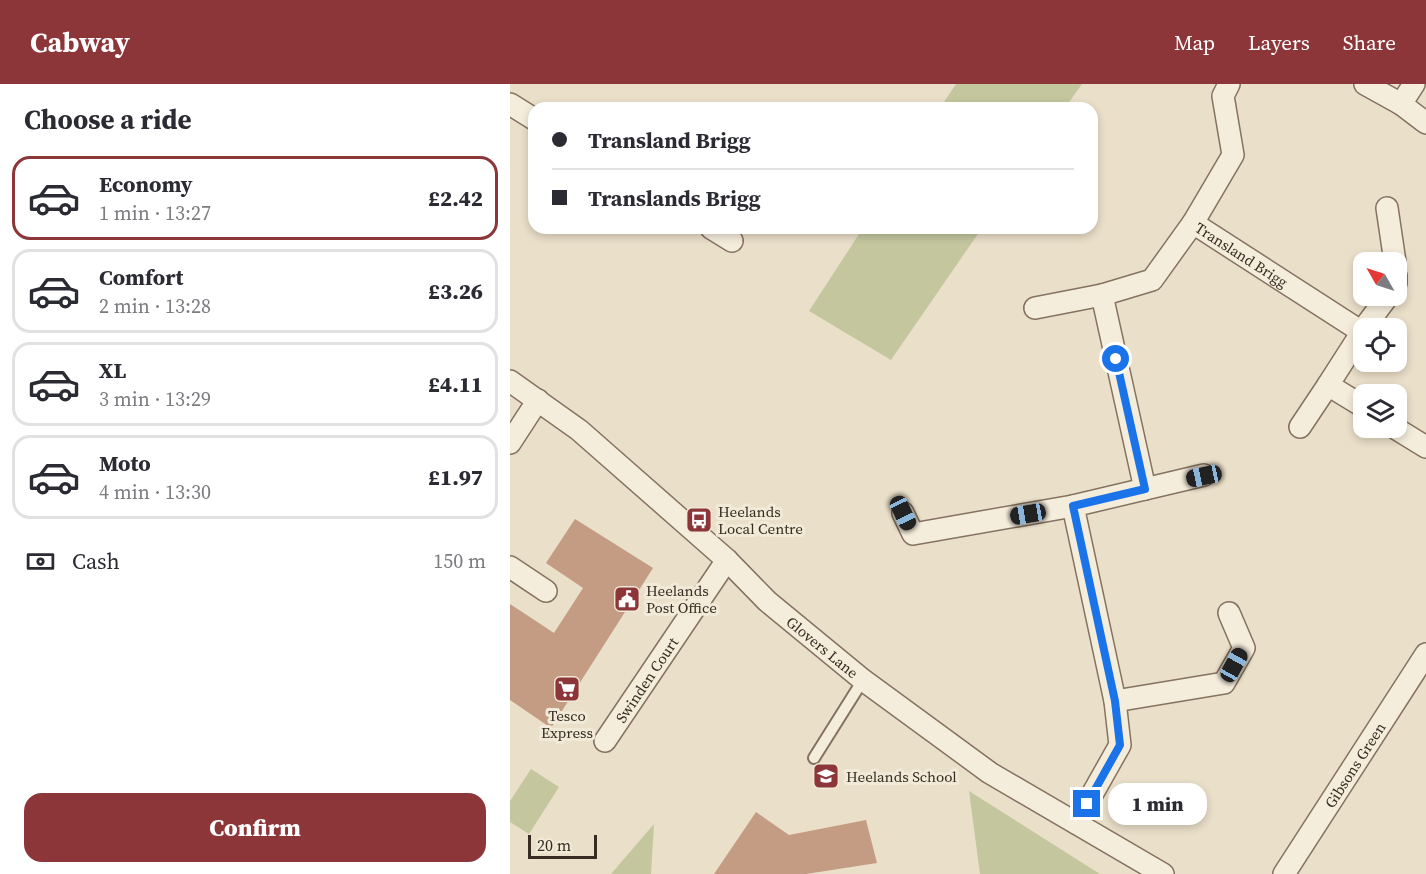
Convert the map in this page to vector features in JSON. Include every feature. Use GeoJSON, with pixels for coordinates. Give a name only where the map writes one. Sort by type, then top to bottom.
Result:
{"type":"FeatureCollection","features":[{"type":"Feature","properties":{"kind":"street"},"geometry":{"type":"LineString","coordinates":[[1192,224],[1233,155],[1223,96],[1229,84]]}},
{"type":"Feature","properties":{"kind":"street"},"geometry":{"type":"LineString","coordinates":[[1365,84],[1401,104],[1426,123]]}},
{"type":"Feature","properties":{"kind":"street"},"geometry":{"type":"LineString","coordinates":[[1401,104],[1414,84]]}},
{"type":"Feature","properties":{"kind":"street"},"geometry":{"type":"LineString","coordinates":[[510,104],[528,115]]}},
{"type":"Feature","properties":{"kind":"street"},"geometry":{"type":"LineString","coordinates":[[1387,208],[1394,252]]}},
{"type":"Feature","properties":{"kind":"street","name":"Transland Brigg"},"geometry":{"type":"LineString","coordinates":[[1035,308],[1102,295],[1152,280],[1192,224],[1353,324]]}},
{"type":"Feature","properties":{"kind":"street"},"geometry":{"type":"LineString","coordinates":[[721,234],[732,241]]}},
{"type":"Feature","properties":{"kind":"street"},"geometry":{"type":"LineString","coordinates":[[1102,295],[1145,489]]}},
{"type":"Feature","properties":{"kind":"street"},"geometry":{"type":"LineString","coordinates":[[1299,427],[1353,346]]}},
{"type":"Feature","properties":{"kind":"street","name":"Glovers Lane"},"geometry":{"type":"LineString","coordinates":[[510,381],[579,430],[727,561],[767,601],[863,680],[990,773],[1164,874]]}},
{"type":"Feature","properties":{"kind":"street"},"geometry":{"type":"LineString","coordinates":[[1328,385],[1353,400]]}},
{"type":"Feature","properties":{"kind":"street"},"geometry":{"type":"LineString","coordinates":[[510,443],[538,400]]}},
{"type":"Feature","properties":{"kind":"street"},"geometry":{"type":"LineString","coordinates":[[1407,435],[1426,447]]}},
{"type":"Feature","properties":{"kind":"street"},"geometry":{"type":"LineString","coordinates":[[903,513],[913,534],[1073,506],[1204,476]]}},
{"type":"Feature","properties":{"kind":"street"},"geometry":{"type":"LineString","coordinates":[[1073,506],[1115,701],[1120,745],[1076,823]]}},
{"type":"Feature","properties":{"kind":"street","name":"Swinden Court"},"geometry":{"type":"LineString","coordinates":[[605,741],[727,561]]}},
{"type":"Feature","properties":{"kind":"street"},"geometry":{"type":"LineString","coordinates":[[510,567],[546,591]]}},
{"type":"Feature","properties":{"kind":"street"},"geometry":{"type":"LineString","coordinates":[[1115,701],[1224,682],[1244,648],[1229,613]]}},
{"type":"Feature","properties":{"kind":"street","name":"Gibsons Green"},"geometry":{"type":"LineString","coordinates":[[1284,874],[1426,654]]}},
{"type":"Feature","properties":{"kind":"lane"},"geometry":{"type":"LineString","coordinates":[[814,758],[863,680]]}},
{"type":"Feature","properties":{"kind":"green space"},"geometry":{"type":"Polygon","coordinates":[[[956,84],[1082,84],[1069,102],[944,102],[956,84]]]}},
{"type":"Feature","properties":{"kind":"green space"},"geometry":{"type":"Polygon","coordinates":[[[859,234],[978,234],[891,360],[809,311],[859,234]]]}},
{"type":"Feature","properties":{"kind":"green space"},"geometry":{"type":"Polygon","coordinates":[[[531,769],[559,787],[529,834],[510,822],[510,801],[531,769]]]}},
{"type":"Feature","properties":{"kind":"green space"},"geometry":{"type":"Polygon","coordinates":[[[969,791],[1100,874],[980,874],[969,791]]]}},
{"type":"Feature","properties":{"kind":"green space"},"geometry":{"type":"Polygon","coordinates":[[[654,824],[651,874],[611,874],[654,824]]]}},
{"type":"Feature","properties":{"kind":"building"},"geometry":{"type":"Polygon","coordinates":[[[575,519],[653,568],[551,728],[510,700],[510,604],[554,633],[583,588],[546,563],[575,519]]]}},
{"type":"Feature","properties":{"kind":"building"},"geometry":{"type":"Polygon","coordinates":[[[756,812],[789,835],[866,820],[877,863],[806,874],[714,874],[756,812]]]}},
{"type":"Feature","properties":{"kind":"place","name":"Heelands Local Centre"},"geometry":{"type":"Point","coordinates":[699,520]}},
{"type":"Feature","properties":{"kind":"place","name":"Heelands Post Office"},"geometry":{"type":"Point","coordinates":[627,599]}},
{"type":"Feature","properties":{"kind":"place","name":"Tesco Express"},"geometry":{"type":"Point","coordinates":[567,689]}},
{"type":"Feature","properties":{"kind":"place","name":"Heelands School"},"geometry":{"type":"Point","coordinates":[826,776]}},
{"type":"Feature","properties":{"kind":"route"},"geometry":{"type":"LineString","coordinates":[[1087,804],[1120,745],[1115,701],[1073,506],[1145,489],[1116,359]]}}]}
